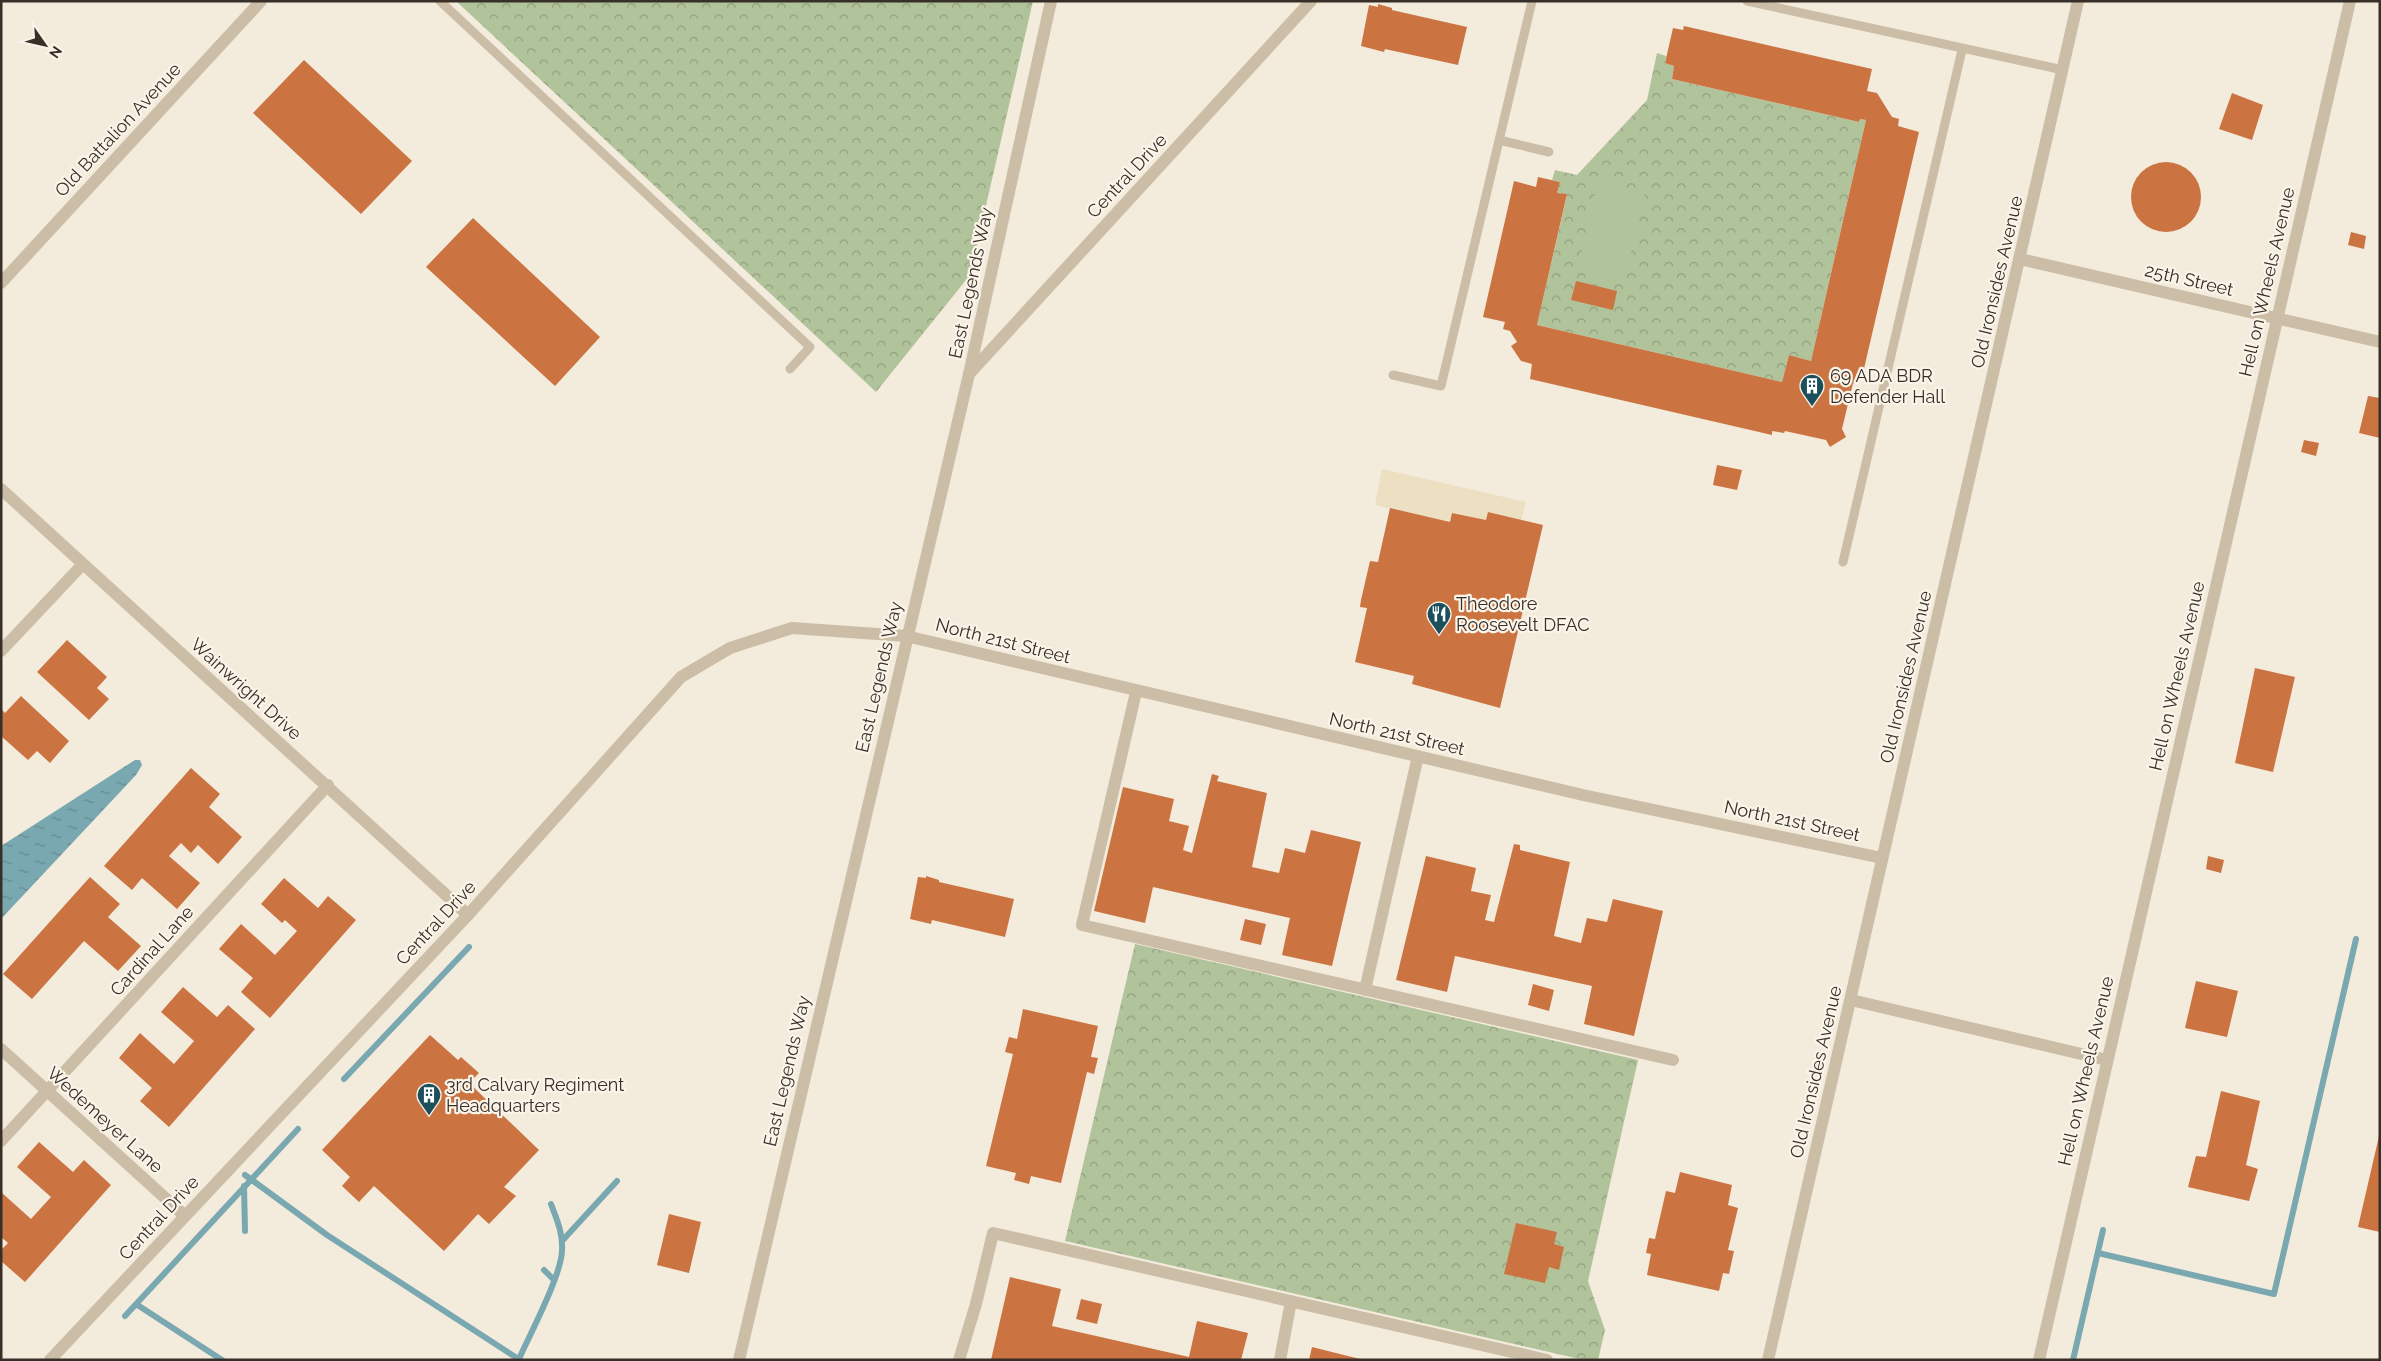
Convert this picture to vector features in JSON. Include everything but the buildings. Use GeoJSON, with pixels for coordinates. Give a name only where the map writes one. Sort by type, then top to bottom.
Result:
{"type":"FeatureCollection","features":[{"type":"Feature","properties":{"kind":"street","name":"Old Battalion Avenue"},"geometry":{"type":"LineString","coordinates":[[1,283],[261,1]]}},
{"type":"Feature","properties":{"kind":"street","name":"East Legends Way"},"geometry":{"type":"LineString","coordinates":[[739,1360],[906,636],[969,374],[1051,1]]}},
{"type":"Feature","properties":{"kind":"street","name":"Central Drive"},"geometry":{"type":"LineString","coordinates":[[969,374],[1311,1]]}},
{"type":"Feature","properties":{"kind":"street","name":"Old Ironsides Avenue"},"geometry":{"type":"LineString","coordinates":[[1768,1360],[2078,1]]}},
{"type":"Feature","properties":{"kind":"street","name":"Hell on Wheels Avenue"},"geometry":{"type":"LineString","coordinates":[[2039,1360],[2106,1060],[2350,1]]}},
{"type":"Feature","properties":{"kind":"street","name":"25th Street"},"geometry":{"type":"LineString","coordinates":[[2020,259],[2380,342]]}},
{"type":"Feature","properties":{"kind":"street","name":"Wainwright Drive"},"geometry":{"type":"LineString","coordinates":[[1,489],[262,728],[328,785],[468,915]]}},
{"type":"Feature","properties":{"kind":"street"},"geometry":{"type":"LineString","coordinates":[[1,651],[83,564]]}},
{"type":"Feature","properties":{"kind":"street","name":"Central Drive"},"geometry":{"type":"LineString","coordinates":[[50,1360],[468,915],[681,677],[730,648],[792,628],[906,636]]}},
{"type":"Feature","properties":{"kind":"street","name":"North 21st Street"},"geometry":{"type":"LineString","coordinates":[[906,636],[1136,692],[1583,795],[1882,858]]}},
{"type":"Feature","properties":{"kind":"street"},"geometry":{"type":"LineString","coordinates":[[1136,692],[1082,925],[1673,1060]]}},
{"type":"Feature","properties":{"kind":"street"},"geometry":{"type":"LineString","coordinates":[[1365,990],[1418,756]]}},
{"type":"Feature","properties":{"kind":"street","name":"Cardinal Lane"},"geometry":{"type":"LineString","coordinates":[[1,1141],[328,785]]}},
{"type":"Feature","properties":{"kind":"street"},"geometry":{"type":"LineString","coordinates":[[1851,1000],[2106,1060]]}},
{"type":"Feature","properties":{"kind":"street","name":"Wedemeyer Lane"},"geometry":{"type":"LineString","coordinates":[[1,1049],[185,1216]]}},
{"type":"Feature","properties":{"kind":"street"},"geometry":{"type":"LineString","coordinates":[[959,1360],[976,1304],[993,1233],[1547,1360]]}},
{"type":"Feature","properties":{"kind":"street"},"geometry":{"type":"LineString","coordinates":[[1280,1360],[1291,1301]]}},
{"type":"Feature","properties":{"kind":"lane"},"geometry":{"type":"LineString","coordinates":[[440,1],[810,347],[790,369]]}},
{"type":"Feature","properties":{"kind":"lane"},"geometry":{"type":"LineString","coordinates":[[1393,375],[1441,386],[1532,1]]}},
{"type":"Feature","properties":{"kind":"lane"},"geometry":{"type":"LineString","coordinates":[[1747,1],[1962,50],[2062,70]]}},
{"type":"Feature","properties":{"kind":"lane"},"geometry":{"type":"LineString","coordinates":[[1843,562],[1962,50]]}},
{"type":"Feature","properties":{"kind":"lane"},"geometry":{"type":"LineString","coordinates":[[1499,140],[1549,152]]}},
{"type":"Feature","properties":{"kind":"green space"},"geometry":{"type":"Polygon","coordinates":[[[456,1],[1033,1],[970,275],[876,392],[456,1]]]}},
{"type":"Feature","properties":{"kind":"green space"},"geometry":{"type":"Polygon","coordinates":[[[1657,53],[1666,56],[1665,63],[1674,66],[1672,79],[1859,122],[1860,119],[1866,120],[1811,361],[1789,355],[1782,382],[1537,325],[1567,195],[1557,193],[1560,182],[1552,180],[1555,170],[1577,175],[1647,100],[1657,53]]]}},
{"type":"Feature","properties":{"kind":"green space"},"geometry":{"type":"Polygon","coordinates":[[[1598,181],[1645,192],[1624,282],[1577,272],[1598,181]]]}},
{"type":"Feature","properties":{"kind":"green space"},"geometry":{"type":"Polygon","coordinates":[[[1135,944],[1638,1060],[1588,1281],[1605,1330],[1598,1360],[1584,1360],[1065,1241],[1135,944]]]}},
{"type":"Feature","properties":{"kind":"shaded area"},"geometry":{"type":"Polygon","coordinates":[[[1382,469],[1526,502],[1521,520],[1489,512],[1486,520],[1452,513],[1450,522],[1375,505],[1382,469]]]}},
{"type":"Feature","properties":{"kind":"water"},"geometry":{"type":"Polygon","coordinates":[[[135,760],[140,760],[142,765],[136,775],[1,919],[1,846],[135,760]]]}},
{"type":"Feature","properties":{"kind":"waterway"},"geometry":{"type":"LineString","coordinates":[[2098,1253],[2274,1294],[2356,939]]}},
{"type":"Feature","properties":{"kind":"waterway"},"geometry":{"type":"LineString","coordinates":[[344,1079],[469,947]]}},
{"type":"Feature","properties":{"kind":"waterway"},"geometry":{"type":"LineString","coordinates":[[125,1316],[298,1129]]}},
{"type":"Feature","properties":{"kind":"waterway"},"geometry":{"type":"LineString","coordinates":[[245,1175],[327,1235],[520,1360]]}},
{"type":"Feature","properties":{"kind":"waterway"},"geometry":{"type":"LineString","coordinates":[[562,1241],[617,1181]]}},
{"type":"Feature","properties":{"kind":"waterway"},"geometry":{"type":"LineString","coordinates":[[244,1186],[245,1231]]}},
{"type":"Feature","properties":{"kind":"waterway"},"geometry":{"type":"LineString","coordinates":[[519,1359],[561,1261],[562,1238],[551,1204]]}},
{"type":"Feature","properties":{"kind":"waterway"},"geometry":{"type":"LineString","coordinates":[[2073,1360],[2103,1230]]}},
{"type":"Feature","properties":{"kind":"waterway"},"geometry":{"type":"LineString","coordinates":[[544,1270],[554,1280]]}},
{"type":"Feature","properties":{"kind":"waterway"},"geometry":{"type":"LineString","coordinates":[[136,1304],[222,1360]]}},
{"type":"Feature","properties":{"kind":"place","name":"69 ADA BDR Defender Hall"},"geometry":{"type":"Point","coordinates":[1812,407]}},
{"type":"Feature","properties":{"kind":"place","name":"Theodore Roosevelt DFAC"},"geometry":{"type":"Point","coordinates":[1439,635]}},
{"type":"Feature","properties":{"kind":"place","name":"3rd Calvary Regiment Headquarters"},"geometry":{"type":"Point","coordinates":[429,1116]}}]}
